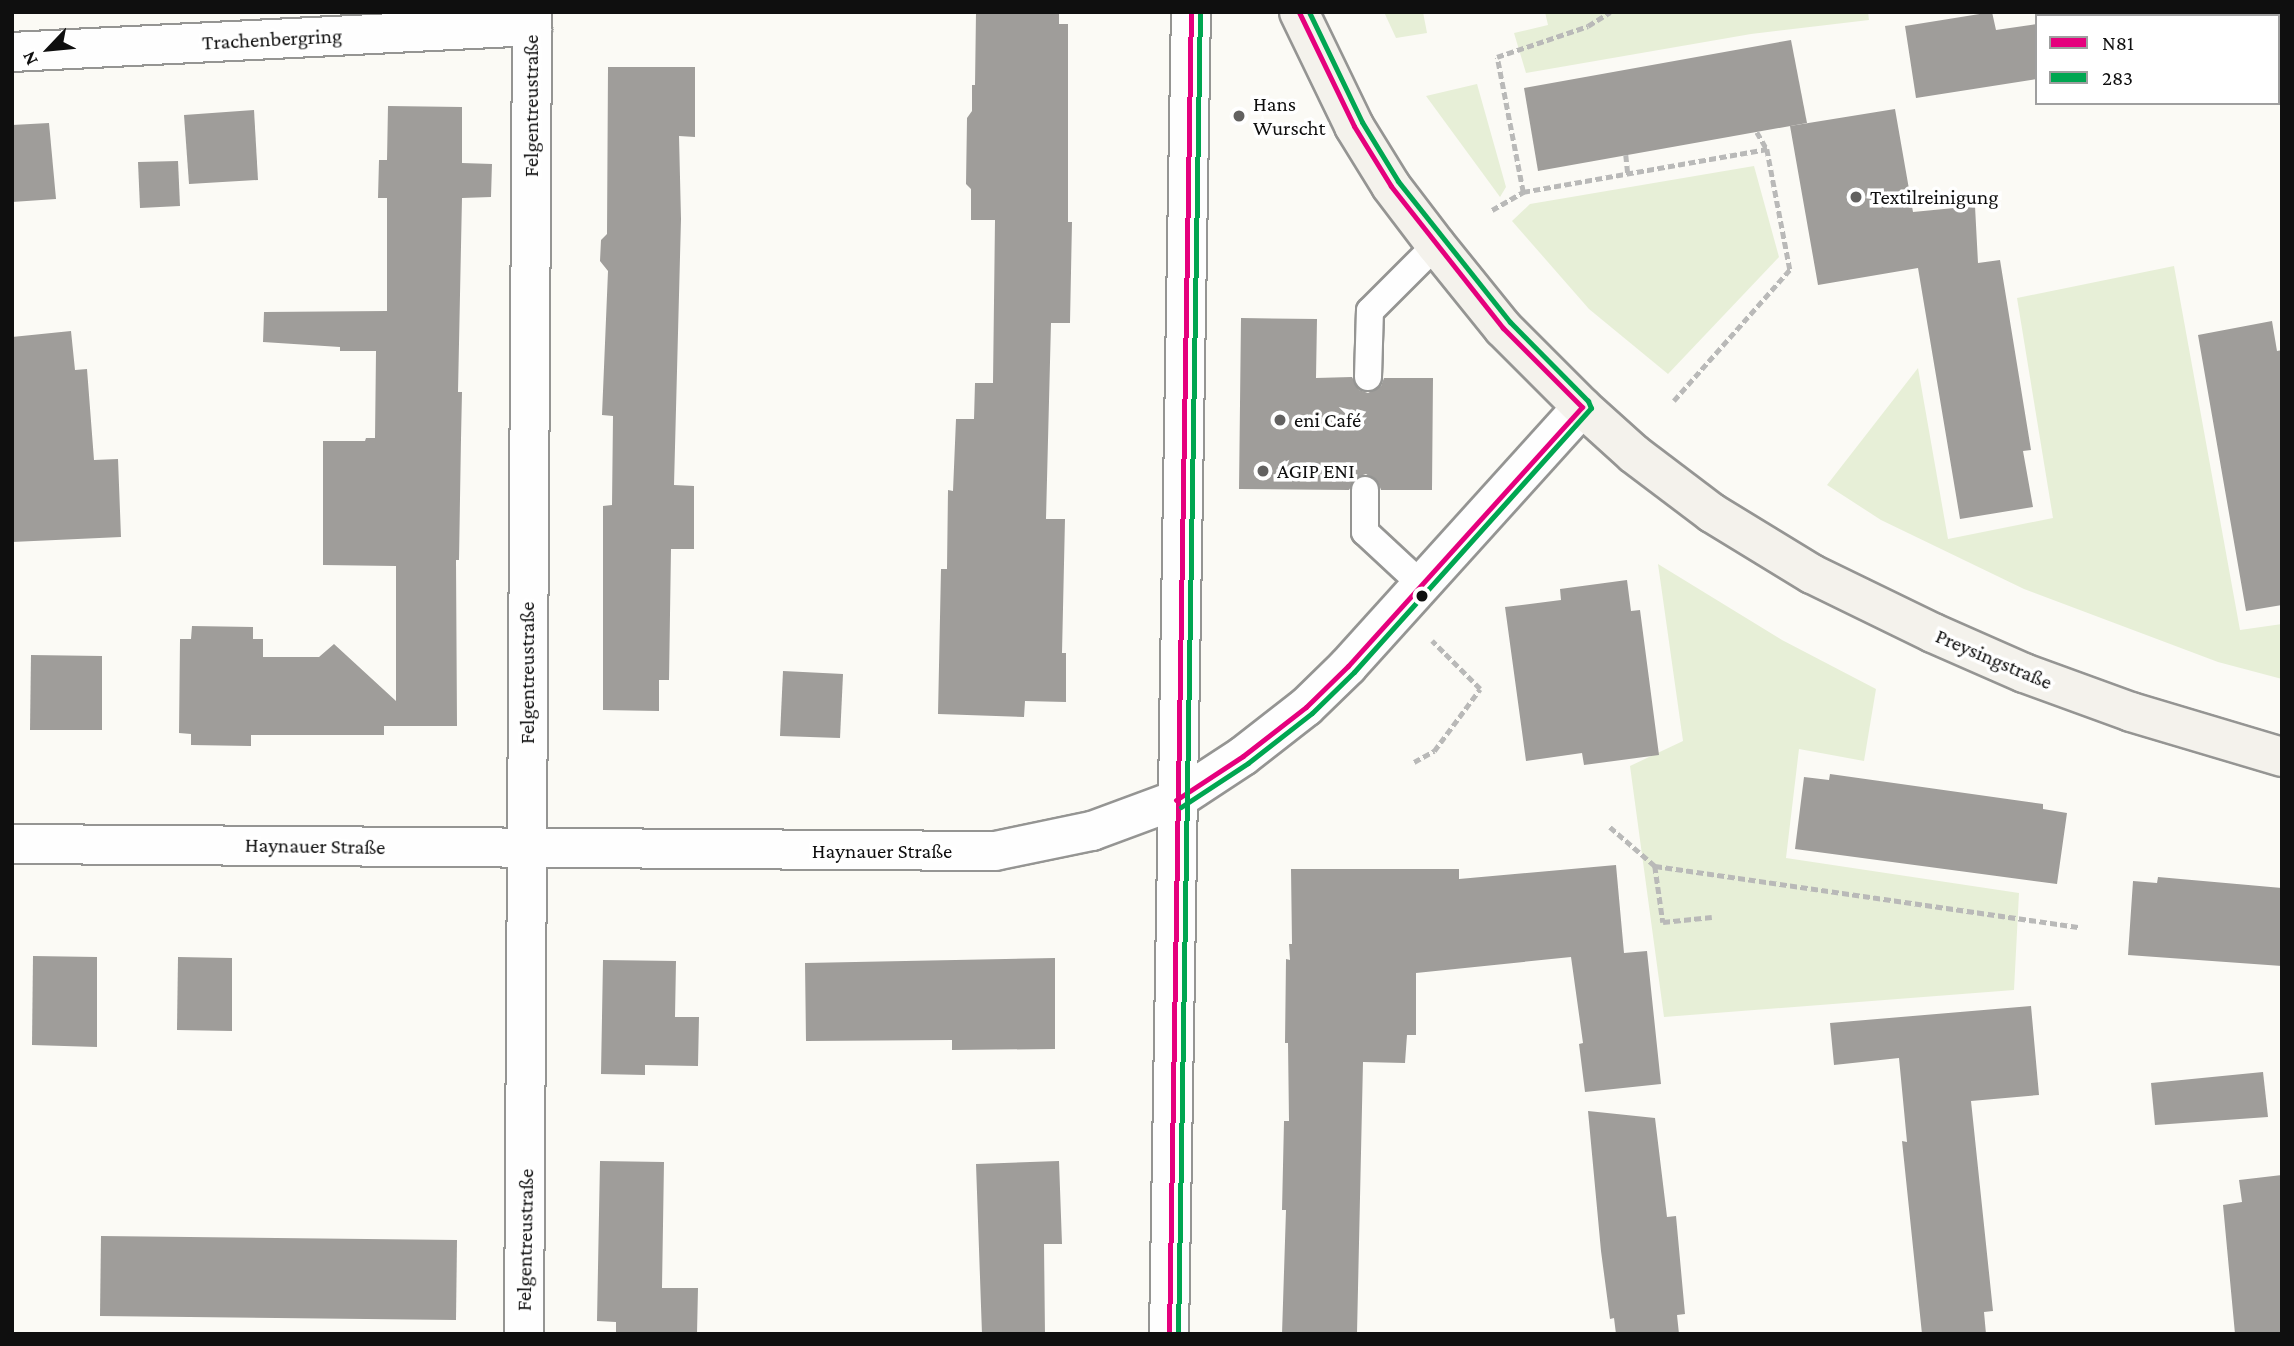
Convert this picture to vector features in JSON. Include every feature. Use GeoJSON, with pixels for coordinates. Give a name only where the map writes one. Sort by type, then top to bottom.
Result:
{"type":"FeatureCollection","features":[{"type":"Feature","properties":{"kind":"street"},"geometry":{"type":"LineString","coordinates":[[1168,1334],[1175,800],[1191,12]]}},
{"type":"Feature","properties":{"kind":"street","name":"Preysingstraße"},"geometry":{"type":"LineString","coordinates":[[1298,12],[1354,126],[1391,186],[1503,328],[1582,407],[1634,454],[1712,513],[1812,574],[1933,633],[2024,673],[2144,716],[2282,757]]}},
{"type":"Feature","properties":{"kind":"street","name":"Trachenbergring"},"geometry":{"type":"LineString","coordinates":[[12,52],[532,19]]}},
{"type":"Feature","properties":{"kind":"street","name":"Felgentreustraße"},"geometry":{"type":"LineString","coordinates":[[524,1334],[532,19]]}},
{"type":"Feature","properties":{"kind":"street","name":"Haynauer Straße"},"geometry":{"type":"LineString","coordinates":[[12,844],[995,851],[1092,831],[1175,800],[1243,756],[1306,707],[1348,666],[1582,407]]}},
{"type":"Feature","properties":{"kind":"lane"},"geometry":{"type":"LineString","coordinates":[[1368,377],[1370,311],[1436,245]]}},
{"type":"Feature","properties":{"kind":"lane"},"geometry":{"type":"LineString","coordinates":[[1365,490],[1365,532],[1421,584]]}},
{"type":"Feature","properties":{"kind":"path"},"geometry":{"type":"LineString","coordinates":[[1523,192],[1497,57],[1588,26],[1610,12]]}},
{"type":"Feature","properties":{"kind":"path"},"geometry":{"type":"LineString","coordinates":[[1674,401],[1790,270],[1767,149],[1757,132]]}},
{"type":"Feature","properties":{"kind":"path"},"geometry":{"type":"LineString","coordinates":[[1492,210],[1523,192],[1767,149]]}},
{"type":"Feature","properties":{"kind":"path"},"geometry":{"type":"LineString","coordinates":[[1626,155],[1628,173]]}},
{"type":"Feature","properties":{"kind":"path"},"geometry":{"type":"LineString","coordinates":[[1414,762],[1434,751],[1480,689],[1432,641]]}},
{"type":"Feature","properties":{"kind":"path"},"geometry":{"type":"LineString","coordinates":[[1609,827],[1655,866],[2080,927]]}},
{"type":"Feature","properties":{"kind":"path"},"geometry":{"type":"LineString","coordinates":[[1655,866],[1663,922],[1712,917]]}},
{"type":"Feature","properties":{"kind":"green space"},"geometry":{"type":"Polygon","coordinates":[[[1384,12],[1423,12],[1427,33],[1396,38],[1384,12]]]}},
{"type":"Feature","properties":{"kind":"green space"},"geometry":{"type":"Polygon","coordinates":[[[1545,12],[1868,12],[1869,20],[1751,34],[1526,73],[1514,33],[1548,25],[1545,12]]]}},
{"type":"Feature","properties":{"kind":"green space"},"geometry":{"type":"Polygon","coordinates":[[[1477,84],[1506,187],[1500,197],[1426,96],[1477,84]]]}},
{"type":"Feature","properties":{"kind":"green space"},"geometry":{"type":"Polygon","coordinates":[[[1754,166],[1779,257],[1668,374],[1589,309],[1512,221],[1530,204],[1754,166]]]}},
{"type":"Feature","properties":{"kind":"green space"},"geometry":{"type":"Polygon","coordinates":[[[2174,266],[2240,630],[2282,624],[2282,679],[2218,662],[2024,589],[1881,520],[1827,485],[1918,368],[1948,539],[2053,518],[2017,298],[2174,266]]]}},
{"type":"Feature","properties":{"kind":"green space"},"geometry":{"type":"Polygon","coordinates":[[[1658,564],[1782,640],[1876,689],[1864,761],[1799,749],[1786,858],[2019,893],[2014,990],[1664,1017],[1630,766],[1683,741],[1658,564]]]}},
{"type":"Feature","properties":{"kind":"building"},"geometry":{"type":"Polygon","coordinates":[[[976,12],[1059,12],[1059,24],[1068,24],[1068,222],[1072,222],[1070,323],[1051,323],[1046,519],[1065,519],[1062,653],[1066,653],[1066,702],[1025,701],[1024,717],[938,714],[941,569],[947,569],[948,490],[953,491],[956,419],[974,419],[975,383],[993,383],[995,220],[971,220],[971,189],[966,184],[967,118],[972,111],[972,85],[975,85],[976,12]]]}},
{"type":"Feature","properties":{"kind":"building"},"geometry":{"type":"Polygon","coordinates":[[[1992,12],[1996,30],[2035,24],[2035,79],[1916,98],[1905,26],[1992,12]]]}},
{"type":"Feature","properties":{"kind":"building"},"geometry":{"type":"Polygon","coordinates":[[[1791,40],[1807,123],[1538,171],[1524,88],[1791,40]]]}},
{"type":"Feature","properties":{"kind":"building"},"geometry":{"type":"Polygon","coordinates":[[[608,67],[695,67],[695,137],[679,136],[681,219],[674,485],[694,486],[694,549],[671,549],[669,680],[659,680],[659,711],[603,710],[603,506],[612,505],[613,416],[602,415],[608,271],[600,261],[601,240],[607,234],[608,67]]]}},
{"type":"Feature","properties":{"kind":"building"},"geometry":{"type":"Polygon","coordinates":[[[388,106],[462,107],[462,163],[492,164],[491,197],[462,198],[458,392],[462,392],[459,560],[456,560],[457,726],[384,726],[384,735],[251,735],[251,746],[191,745],[191,734],[179,733],[180,639],[191,639],[192,626],[253,627],[253,639],[263,639],[263,657],[319,657],[334,644],[396,701],[396,566],[323,565],[323,441],[365,441],[366,438],[375,438],[376,351],[340,351],[340,347],[263,342],[264,312],[387,311],[387,198],[378,198],[379,160],[387,160],[388,106]]]}},
{"type":"Feature","properties":{"kind":"building"},"geometry":{"type":"Polygon","coordinates":[[[1895,109],[1913,212],[1975,206],[1978,263],[2000,260],[2031,450],[2023,451],[2033,507],[1960,519],[1918,268],[1818,285],[1790,126],[1895,109]]]}},
{"type":"Feature","properties":{"kind":"building"},"geometry":{"type":"Polygon","coordinates":[[[254,110],[258,180],[189,184],[184,115],[254,110]]]}},
{"type":"Feature","properties":{"kind":"building"},"geometry":{"type":"Polygon","coordinates":[[[49,123],[56,199],[12,202],[12,125],[49,123]]]}},
{"type":"Feature","properties":{"kind":"building"},"geometry":{"type":"Polygon","coordinates":[[[178,161],[180,206],[140,208],[138,162],[178,161]]]}},
{"type":"Feature","properties":{"kind":"building"},"geometry":{"type":"Polygon","coordinates":[[[1241,318],[1317,319],[1316,378],[1352,377],[1359,390],[1368,393],[1381,386],[1384,378],[1433,378],[1432,490],[1381,490],[1378,482],[1366,474],[1357,477],[1349,490],[1239,489],[1241,318]]]}},
{"type":"Feature","properties":{"kind":"building"},"geometry":{"type":"Polygon","coordinates":[[[2272,321],[2277,351],[2282,350],[2282,605],[2246,611],[2198,335],[2272,321]]]}},
{"type":"Feature","properties":{"kind":"building"},"geometry":{"type":"Polygon","coordinates":[[[71,331],[75,370],[87,369],[94,460],[118,459],[121,537],[12,542],[12,337],[71,331]]]}},
{"type":"Feature","properties":{"kind":"building"},"geometry":{"type":"Polygon","coordinates":[[[1627,580],[1631,611],[1640,610],[1659,755],[1584,765],[1582,753],[1526,761],[1505,607],[1561,600],[1560,589],[1627,580]]]}},
{"type":"Feature","properties":{"kind":"building"},"geometry":{"type":"Polygon","coordinates":[[[31,655],[102,656],[102,730],[30,730],[31,655]]]}},
{"type":"Feature","properties":{"kind":"building"},"geometry":{"type":"Polygon","coordinates":[[[783,671],[843,674],[840,738],[780,736],[783,671]]]}},
{"type":"Feature","properties":{"kind":"building"},"geometry":{"type":"Polygon","coordinates":[[[1830,774],[2043,804],[2043,809],[2067,813],[2057,884],[1795,849],[1804,777],[1829,780],[1830,774]]]}},
{"type":"Feature","properties":{"kind":"building"},"geometry":{"type":"Polygon","coordinates":[[[1616,865],[1624,953],[1647,951],[1661,1084],[1585,1092],[1579,1044],[1583,1043],[1571,957],[1416,973],[1416,1035],[1407,1035],[1405,1063],[1363,1062],[1357,1334],[1282,1334],[1286,1210],[1282,1210],[1284,1121],[1289,1121],[1288,1043],[1285,1043],[1286,959],[1290,960],[1289,944],[1292,944],[1291,869],[1459,869],[1459,879],[1616,865]]]}},
{"type":"Feature","properties":{"kind":"building"},"geometry":{"type":"Polygon","coordinates":[[[2158,877],[2282,888],[2282,966],[2128,955],[2133,881],[2157,883],[2158,877]]]}},
{"type":"Feature","properties":{"kind":"building"},"geometry":{"type":"Polygon","coordinates":[[[33,956],[97,957],[97,1047],[32,1045],[33,956]]]}},
{"type":"Feature","properties":{"kind":"building"},"geometry":{"type":"Polygon","coordinates":[[[178,957],[232,958],[232,1031],[177,1030],[178,957]]]}},
{"type":"Feature","properties":{"kind":"building"},"geometry":{"type":"Polygon","coordinates":[[[1055,958],[1055,1049],[952,1050],[952,1040],[806,1041],[805,963],[1055,958]]]}},
{"type":"Feature","properties":{"kind":"building"},"geometry":{"type":"Polygon","coordinates":[[[603,960],[676,961],[675,1017],[699,1017],[698,1066],[645,1065],[645,1075],[601,1074],[603,960]]]}},
{"type":"Feature","properties":{"kind":"building"},"geometry":{"type":"Polygon","coordinates":[[[2031,1006],[2039,1095],[1971,1101],[1993,1311],[1984,1312],[1986,1334],[1922,1334],[1902,1141],[1907,1142],[1899,1058],[1834,1065],[1830,1023],[2031,1006]]]}},
{"type":"Feature","properties":{"kind":"building"},"geometry":{"type":"Polygon","coordinates":[[[2263,1072],[2268,1117],[2155,1125],[2151,1083],[2263,1072]]]}},
{"type":"Feature","properties":{"kind":"building"},"geometry":{"type":"Polygon","coordinates":[[[1588,1111],[1655,1118],[1667,1217],[1676,1216],[1685,1314],[1677,1315],[1679,1334],[1616,1334],[1614,1318],[1610,1319],[1601,1251],[1588,1111]]]}},
{"type":"Feature","properties":{"kind":"building"},"geometry":{"type":"Polygon","coordinates":[[[600,1161],[664,1162],[662,1288],[698,1288],[697,1334],[616,1334],[616,1322],[597,1321],[600,1161]]]}},
{"type":"Feature","properties":{"kind":"building"},"geometry":{"type":"Polygon","coordinates":[[[1059,1161],[1062,1244],[1044,1244],[1045,1334],[982,1334],[976,1164],[1059,1161]]]}},
{"type":"Feature","properties":{"kind":"building"},"geometry":{"type":"Polygon","coordinates":[[[2282,1175],[2282,1334],[2235,1334],[2223,1205],[2242,1202],[2239,1180],[2282,1175]]]}},
{"type":"Feature","properties":{"kind":"building"},"geometry":{"type":"Polygon","coordinates":[[[101,1236],[457,1240],[456,1320],[100,1316],[101,1236]]]}},
{"type":"Feature","properties":{"kind":"transit line","name":"N81"},"geometry":{"type":"LineString","coordinates":[[1169,1334],[1191,12]]}},
{"type":"Feature","properties":{"kind":"transit line","name":"283"},"geometry":{"type":"LineString","coordinates":[[1178,1334],[1200,12]]}},
{"type":"Feature","properties":{"kind":"transit line","name":"N81"},"geometry":{"type":"LineString","coordinates":[[1176,800],[1243,756],[1306,707],[1348,666],[1582,407],[1503,328],[1391,186],[1354,126],[1299,12]]}},
{"type":"Feature","properties":{"kind":"transit line","name":"283"},"geometry":{"type":"LineString","coordinates":[[1181,807],[1248,763],[1312,713],[1354,672],[1591,408],[1588,401],[1510,322],[1398,181],[1362,122],[1309,12]]}},
{"type":"Feature","properties":{"kind":"place","name":"Hans Wurscht"},"geometry":{"type":"Point","coordinates":[1239,116]}},
{"type":"Feature","properties":{"kind":"place","name":"Textilreinigung"},"geometry":{"type":"Point","coordinates":[1856,197]}},
{"type":"Feature","properties":{"kind":"place","name":"eni Café"},"geometry":{"type":"Point","coordinates":[1280,420]}},
{"type":"Feature","properties":{"kind":"place","name":"AGIP ENI"},"geometry":{"type":"Point","coordinates":[1263,471]}}]}
